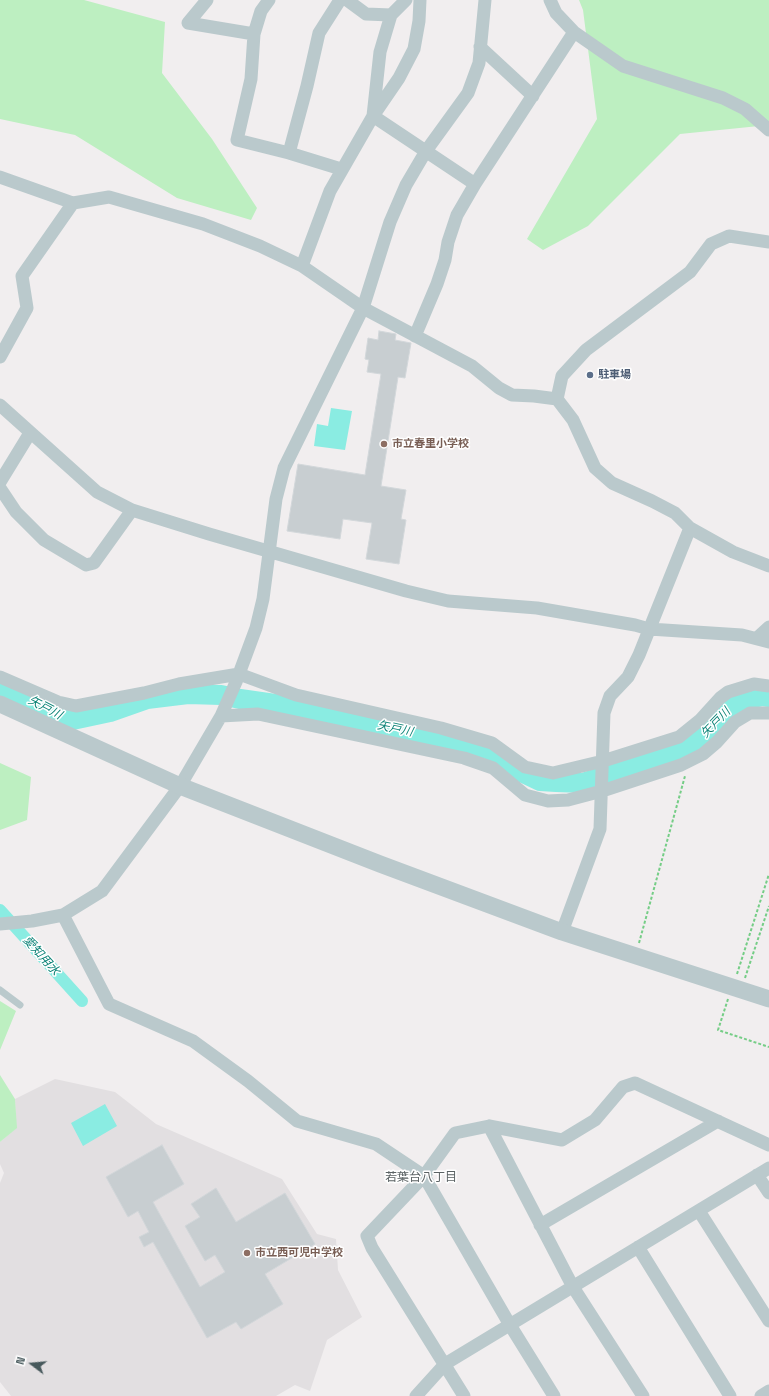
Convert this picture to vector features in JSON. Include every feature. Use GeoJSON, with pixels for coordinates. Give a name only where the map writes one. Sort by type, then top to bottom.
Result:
{"type":"FeatureCollection","features":[{"type":"Feature","properties":{"kind":"street"},"geometry":{"type":"LineString","coordinates":[[207,0],[188,23],[254,34]]}},
{"type":"Feature","properties":{"kind":"street"},"geometry":{"type":"LineString","coordinates":[[268,0],[261,11],[254,34],[251,79],[236,140],[289,153],[341,169]]}},
{"type":"Feature","properties":{"kind":"street"},"geometry":{"type":"LineString","coordinates":[[289,153],[307,86],[319,33],[340,0]]}},
{"type":"Feature","properties":{"kind":"street"},"geometry":{"type":"LineString","coordinates":[[346,0],[366,14],[391,15]]}},
{"type":"Feature","properties":{"kind":"street"},"geometry":{"type":"LineString","coordinates":[[373,116],[380,52],[391,15],[406,0]]}},
{"type":"Feature","properties":{"kind":"street"},"geometry":{"type":"LineString","coordinates":[[302,266],[330,191],[341,169],[373,116],[399,78],[414,49],[419,21],[420,0]]}},
{"type":"Feature","properties":{"kind":"street"},"geometry":{"type":"LineString","coordinates":[[0,924],[32,921],[63,915],[102,891],[180,786],[220,716],[238,678],[256,628],[263,599],[276,499],[284,468],[363,308],[390,222],[406,185],[426,151],[468,93],[479,63],[485,0]]}},
{"type":"Feature","properties":{"kind":"street"},"geometry":{"type":"LineString","coordinates":[[550,0],[556,13],[574,32],[623,66],[723,98],[746,109],[769,130]]}},
{"type":"Feature","properties":{"kind":"street"},"geometry":{"type":"LineString","coordinates":[[415,336],[437,284],[445,260],[448,242],[457,216],[475,184],[574,32]]}},
{"type":"Feature","properties":{"kind":"street"},"geometry":{"type":"LineString","coordinates":[[480,47],[533,96]]}},
{"type":"Feature","properties":{"kind":"street"},"geometry":{"type":"LineString","coordinates":[[373,116],[475,184]]}},
{"type":"Feature","properties":{"kind":"street"},"geometry":{"type":"LineString","coordinates":[[0,177],[73,203],[109,196],[203,224],[260,246],[302,266],[363,308],[472,366],[498,388],[512,395],[557,399],[573,420],[595,468],[612,483],[652,501],[675,514],[690,528],[732,552],[769,566]]}},
{"type":"Feature","properties":{"kind":"street"},"geometry":{"type":"LineString","coordinates":[[0,357],[27,308],[22,276],[73,203]]}},
{"type":"Feature","properties":{"kind":"street"},"geometry":{"type":"LineString","coordinates":[[557,399],[562,376],[586,350],[690,272],[712,244],[729,236],[768,240]]}},
{"type":"Feature","properties":{"kind":"street"},"geometry":{"type":"LineString","coordinates":[[0,406],[97,492],[132,510],[270,552],[406,591],[448,601],[537,608],[635,625],[648,629],[742,635],[763,640],[769,627]]}},
{"type":"Feature","properties":{"kind":"street"},"geometry":{"type":"LineString","coordinates":[[0,482],[30,433]]}},
{"type":"Feature","properties":{"kind":"street"},"geometry":{"type":"LineString","coordinates":[[0,488],[16,512],[44,540],[86,565],[94,563],[132,510]]}},
{"type":"Feature","properties":{"kind":"street"},"geometry":{"type":"LineString","coordinates":[[562,932],[600,829],[604,713],[610,696],[628,677],[690,528]]}},
{"type":"Feature","properties":{"kind":"street"},"geometry":{"type":"LineString","coordinates":[[0,677],[58,702],[76,706],[144,693],[192,681],[238,678],[296,695],[441,728],[492,743],[526,767],[553,773],[602,761],[679,737],[700,720],[720,698],[728,692],[754,684],[769,686]]}},
{"type":"Feature","properties":{"kind":"street"},"geometry":{"type":"LineString","coordinates":[[0,704],[180,786],[562,932],[769,1000]]}},
{"type":"Feature","properties":{"kind":"street"},"geometry":{"type":"LineString","coordinates":[[220,716],[258,714],[464,758],[493,768],[525,795],[548,801],[568,800],[602,791],[682,765],[703,754],[717,742],[735,722],[750,713],[769,713]]}},
{"type":"Feature","properties":{"kind":"street"},"geometry":{"type":"LineString","coordinates":[[63,915],[109,1004],[193,1041],[248,1081],[297,1121],[376,1144],[424,1176],[510,1325],[554,1396]]}},
{"type":"Feature","properties":{"kind":"street"},"geometry":{"type":"LineString","coordinates":[[464,1396],[372,1248],[367,1236],[424,1176],[455,1133],[489,1126],[562,1140],[594,1120],[623,1087],[635,1083],[769,1145]]}},
{"type":"Feature","properties":{"kind":"street"},"geometry":{"type":"LineString","coordinates":[[540,1225],[718,1121]]}},
{"type":"Feature","properties":{"kind":"street"},"geometry":{"type":"LineString","coordinates":[[489,1126],[573,1287],[643,1396]]}},
{"type":"Feature","properties":{"kind":"street"},"geometry":{"type":"LineString","coordinates":[[416,1396],[445,1364],[769,1168]]}},
{"type":"Feature","properties":{"kind":"street"},"geometry":{"type":"LineString","coordinates":[[757,1176],[769,1193]]}},
{"type":"Feature","properties":{"kind":"street"},"geometry":{"type":"LineString","coordinates":[[699,1211],[769,1321]]}},
{"type":"Feature","properties":{"kind":"street"},"geometry":{"type":"LineString","coordinates":[[638,1247],[730,1396]]}},
{"type":"Feature","properties":{"kind":"street"},"geometry":{"type":"LineString","coordinates":[[761,1396],[769,1391]]}},
{"type":"Feature","properties":{"kind":"lane"},"geometry":{"type":"LineString","coordinates":[[0,990],[20,1005]]}},
{"type":"Feature","properties":{"kind":"path"},"geometry":{"type":"LineString","coordinates":[[635,956],[685,780],[686,772],[682,765]]}},
{"type":"Feature","properties":{"kind":"path"},"geometry":{"type":"LineString","coordinates":[[736,989],[769,874]]}},
{"type":"Feature","properties":{"kind":"path"},"geometry":{"type":"LineString","coordinates":[[769,906],[718,1030],[769,1047]]}},
{"type":"Feature","properties":{"kind":"shaded area"},"geometry":{"type":"Polygon","coordinates":[[[55,1079],[115,1092],[156,1124],[282,1179],[317,1234],[336,1239],[338,1270],[362,1317],[327,1340],[310,1391],[295,1385],[276,1396],[11,1396],[0,1382],[0,1183],[4,1173],[0,1164],[0,1142],[16,1128],[15,1099],[55,1079]]]}},
{"type":"Feature","properties":{"kind":"green space"},"geometry":{"type":"Polygon","coordinates":[[[0,0],[84,0],[165,22],[162,73],[212,139],[257,208],[251,220],[177,198],[75,135],[0,119],[0,0]]]}},
{"type":"Feature","properties":{"kind":"green space"},"geometry":{"type":"Polygon","coordinates":[[[579,0],[769,0],[769,125],[680,134],[588,226],[543,250],[527,239],[597,119],[583,10],[579,0]]]}},
{"type":"Feature","properties":{"kind":"green space"},"geometry":{"type":"Polygon","coordinates":[[[0,763],[31,777],[27,820],[0,830],[0,763]]]}},
{"type":"Feature","properties":{"kind":"green space"},"geometry":{"type":"Polygon","coordinates":[[[0,1001],[16,1011],[0,1050],[0,1001]]]}},
{"type":"Feature","properties":{"kind":"green space"},"geometry":{"type":"Polygon","coordinates":[[[0,1075],[15,1099],[17,1128],[0,1142],[0,1075]]]}},
{"type":"Feature","properties":{"kind":"water"},"geometry":{"type":"Polygon","coordinates":[[[331,408],[352,411],[345,450],[314,446],[317,424],[328,426],[331,408]]]}},
{"type":"Feature","properties":{"kind":"water"},"geometry":{"type":"Polygon","coordinates":[[[105,1104],[117,1126],[83,1146],[71,1123],[105,1104]]]}},
{"type":"Feature","properties":{"kind":"building"},"geometry":{"type":"Polygon","coordinates":[[[379,331],[396,334],[395,340],[411,343],[405,378],[398,377],[381,486],[406,490],[401,519],[406,520],[399,564],[366,559],[372,523],[343,519],[340,539],[287,531],[298,464],[365,475],[381,374],[367,372],[369,360],[365,359],[368,338],[378,340],[379,331]]]}},
{"type":"Feature","properties":{"kind":"building"},"geometry":{"type":"Polygon","coordinates":[[[162,1145],[184,1184],[153,1202],[200,1287],[225,1272],[215,1255],[205,1261],[185,1226],[200,1217],[191,1204],[216,1188],[236,1222],[285,1193],[315,1244],[265,1274],[283,1304],[241,1329],[236,1322],[207,1338],[153,1242],[144,1247],[139,1237],[149,1232],[138,1211],[128,1217],[106,1177],[162,1145]]]}},
{"type":"Feature","properties":{"kind":"waterway","name":"矢戸川"},"geometry":{"type":"LineString","coordinates":[[0,685],[68,721],[110,712],[147,699],[188,694],[221,695],[289,706],[488,749],[517,770],[540,781],[583,783],[694,745],[719,718],[737,702],[762,696],[769,697]]}},
{"type":"Feature","properties":{"kind":"waterway","name":"愛知用水"},"geometry":{"type":"LineString","coordinates":[[0,910],[82,1001]]}},
{"type":"Feature","properties":{"kind":"place","name":"駐車場"},"geometry":{"type":"Point","coordinates":[590,375]}},
{"type":"Feature","properties":{"kind":"place","name":"市立春里小学校"},"geometry":{"type":"Point","coordinates":[384,444]}},
{"type":"Feature","properties":{"kind":"place","name":"市立西可児中学校"},"geometry":{"type":"Point","coordinates":[247,1253]}},
{"type":"Feature","properties":{"kind":"district","name":"若葉台八丁目"},"geometry":{"type":"Point","coordinates":[421,1178]}}]}
